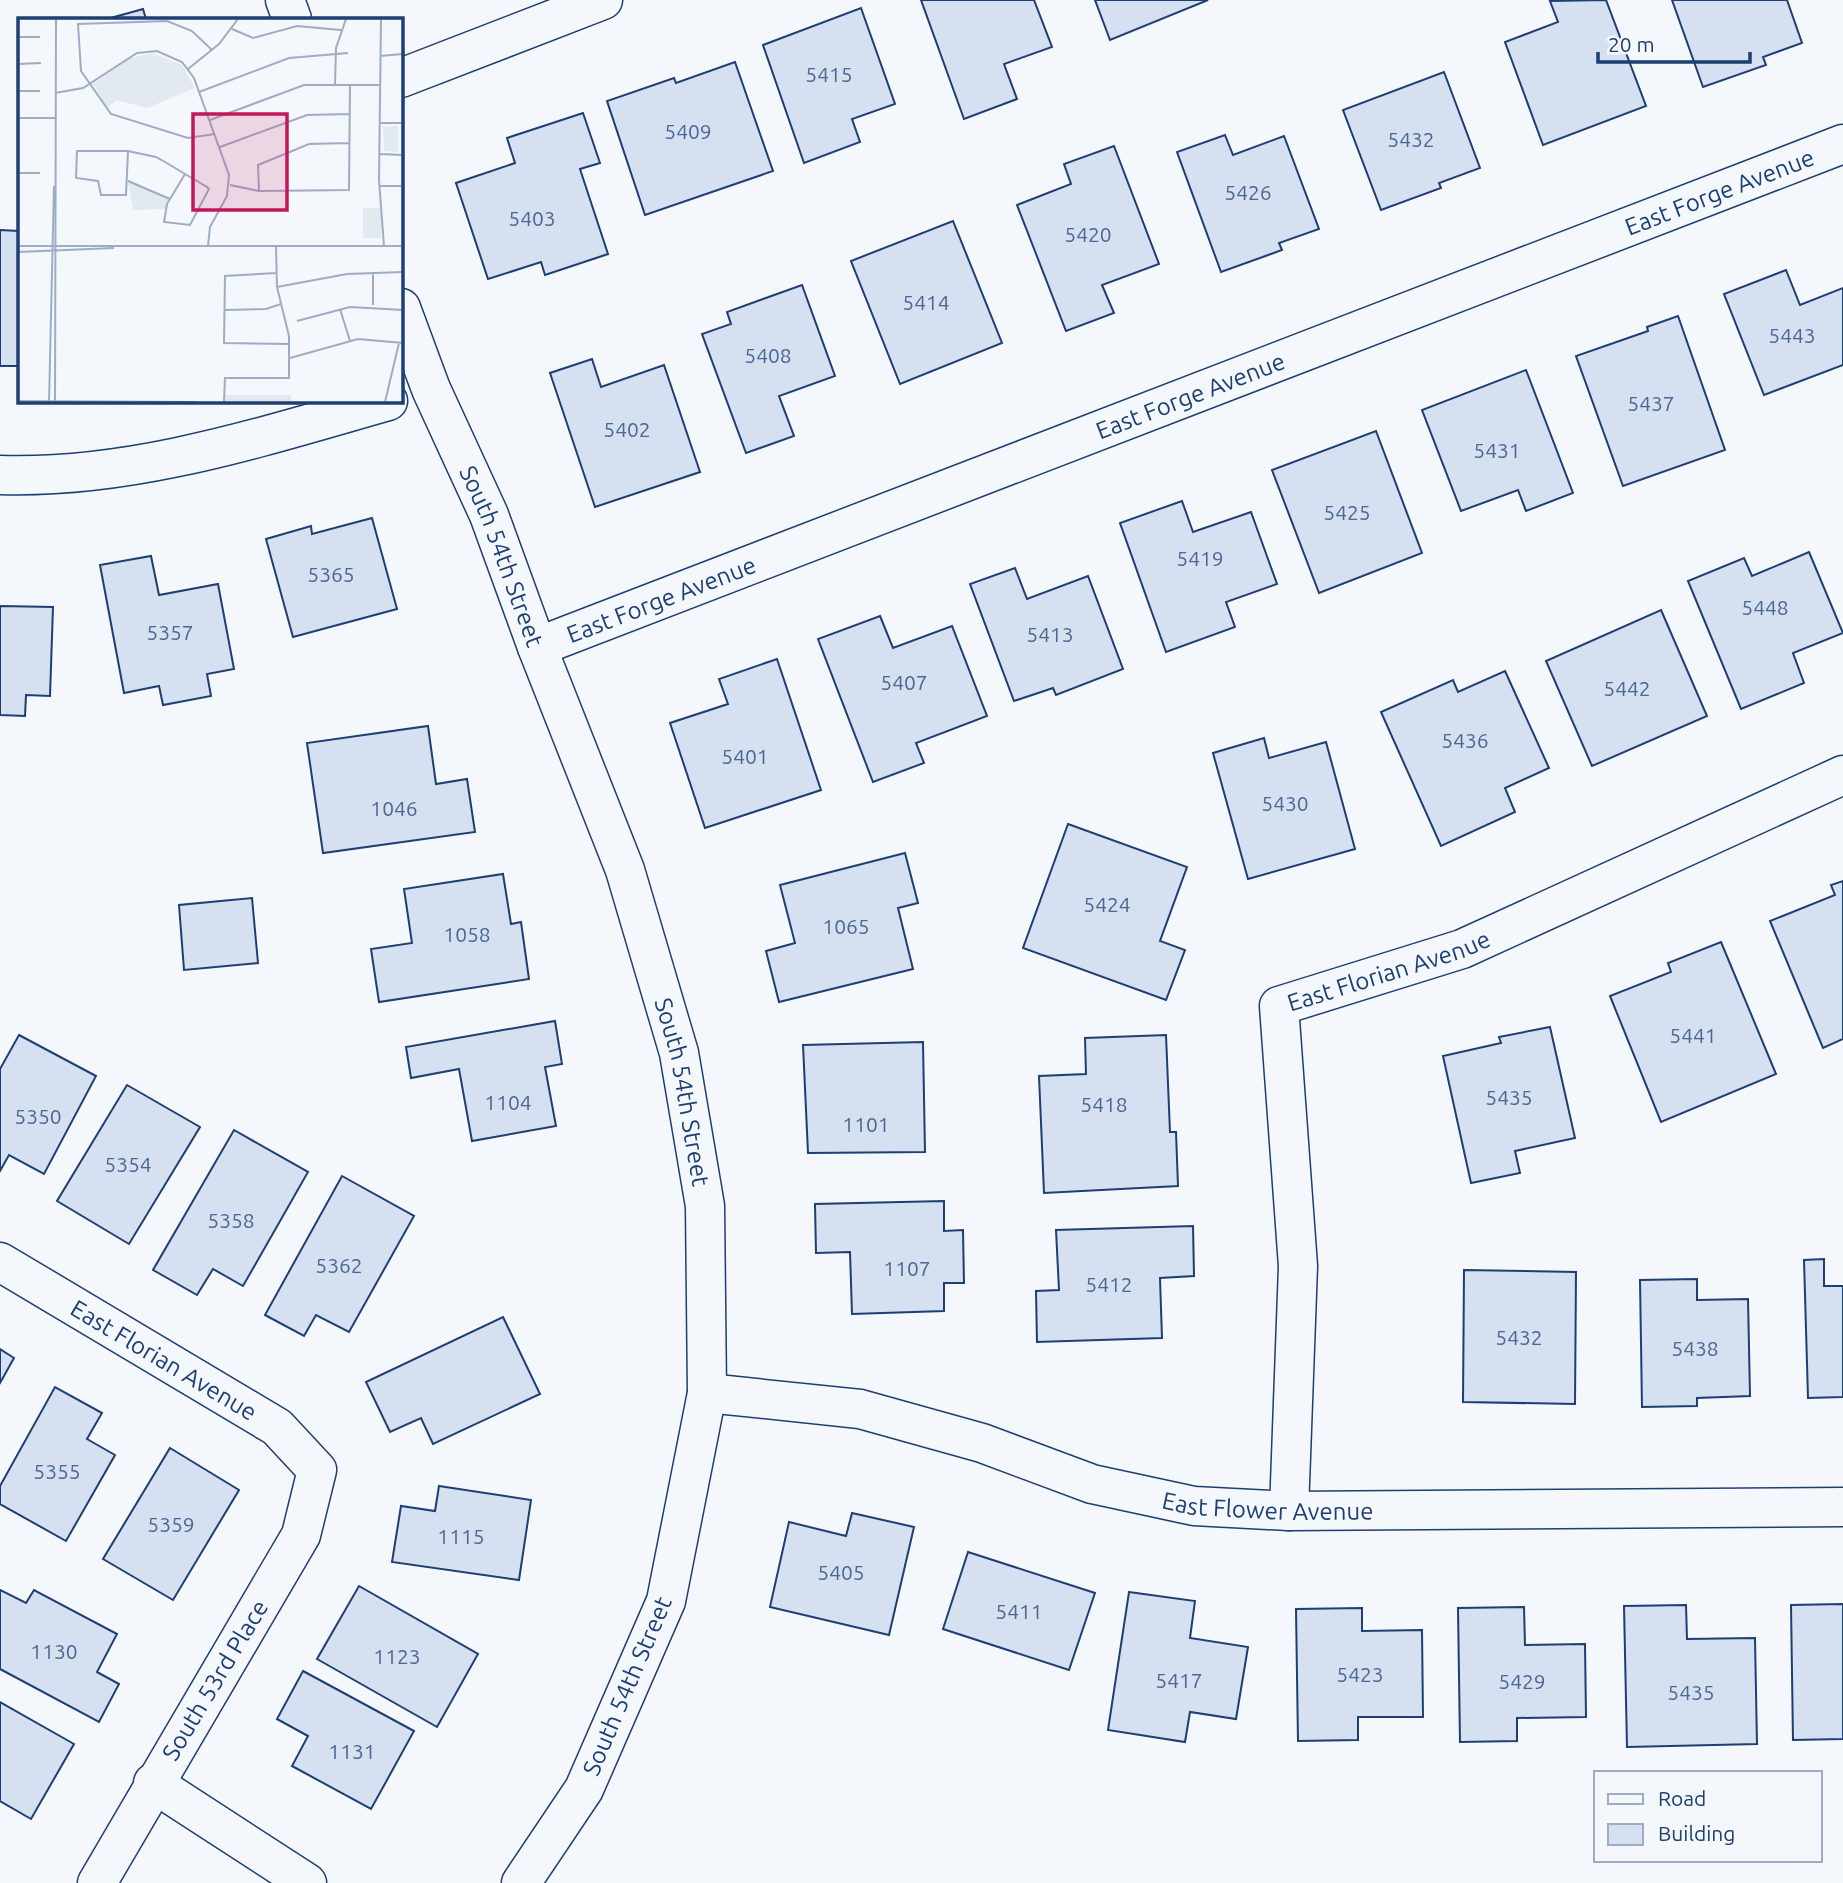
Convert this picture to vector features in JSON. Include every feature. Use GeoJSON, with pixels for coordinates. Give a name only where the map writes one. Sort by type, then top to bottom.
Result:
{"type":"FeatureCollection","features":[{"type":"Feature","properties":{"kind":"street"},"geometry":{"type":"LineString","coordinates":[[285,0],[292,18]]}},
{"type":"Feature","properties":{"kind":"street"},"geometry":{"type":"LineString","coordinates":[[402,78],[603,0]]}},
{"type":"Feature","properties":{"kind":"street","name":"East Forge Avenue"},"geometry":{"type":"LineString","coordinates":[[537,648],[1843,144]]}},
{"type":"Feature","properties":{"kind":"street","name":"South 54th Street"},"geometry":{"type":"LineString","coordinates":[[402,314],[416,393],[489,515],[537,648],[625,870],[679,1054],[705,1206],[707,1393],[666,1601],[584,1789],[521,1883]]}},
{"type":"Feature","properties":{"kind":"street"},"geometry":{"type":"LineString","coordinates":[[0,475],[55,477],[200,454],[384,402]]}},
{"type":"Feature","properties":{"kind":"street","name":"East Florian Avenue"},"geometry":{"type":"LineString","coordinates":[[1289,1511],[1298,1266],[1279,1006],[1462,949],[1843,775]]}},
{"type":"Feature","properties":{"kind":"street","name":"East Florian Avenue"},"geometry":{"type":"LineString","coordinates":[[0,1262],[277,1427],[317,1470]]}},
{"type":"Feature","properties":{"kind":"street","name":"East Flower Avenue"},"geometry":{"type":"LineString","coordinates":[[707,1393],[860,1409],[982,1443],[1092,1484],[1194,1506],[1289,1511],[1843,1507]]}},
{"type":"Feature","properties":{"kind":"street","name":"South 53rd Place"},"geometry":{"type":"LineString","coordinates":[[97,1883],[153,1783],[301,1535],[317,1470]]}},
{"type":"Feature","properties":{"kind":"street"},"geometry":{"type":"LineString","coordinates":[[153,1783],[307,1883]]}},
{"type":"Feature","properties":{"kind":"building"},"geometry":{"type":"Polygon","coordinates":[[[921,0],[1034,0],[1052,47],[1004,64],[1017,99],[964,119],[921,0]]]}},
{"type":"Feature","properties":{"kind":"building"},"geometry":{"type":"Polygon","coordinates":[[[1095,0],[1208,0],[1110,40],[1095,0]]]}},
{"type":"Feature","properties":{"kind":"building"},"geometry":{"type":"Polygon","coordinates":[[[1606,0],[1646,106],[1543,145],[1505,42],[1558,22],[1550,1],[1606,0]]]}},
{"type":"Feature","properties":{"kind":"building"},"geometry":{"type":"Polygon","coordinates":[[[1672,0],[1787,0],[1802,43],[1763,57],[1766,65],[1703,87],[1672,0]]]}},
{"type":"Feature","properties":{"kind":"building"},"geometry":{"type":"Polygon","coordinates":[[[861,8],[895,104],[852,119],[860,142],[804,163],[763,45],[861,8]]]}},
{"type":"Feature","properties":{"kind":"building"},"geometry":{"type":"Polygon","coordinates":[[[143,9],[146,18],[111,18],[143,9]]]}},
{"type":"Feature","properties":{"kind":"building"},"geometry":{"type":"Polygon","coordinates":[[[735,62],[773,171],[645,215],[607,101],[674,78],[676,83],[735,62]]]}},
{"type":"Feature","properties":{"kind":"building"},"geometry":{"type":"Polygon","coordinates":[[[1444,72],[1480,168],[1439,183],[1441,188],[1381,210],[1343,110],[1444,72]]]}},
{"type":"Feature","properties":{"kind":"building"},"geometry":{"type":"Polygon","coordinates":[[[583,113],[600,163],[580,169],[608,254],[545,275],[541,262],[488,279],[456,183],[515,163],[507,138],[583,113]]]}},
{"type":"Feature","properties":{"kind":"building"},"geometry":{"type":"Polygon","coordinates":[[[1225,135],[1233,155],[1284,136],[1319,229],[1279,243],[1282,250],[1221,272],[1177,152],[1225,135]]]}},
{"type":"Feature","properties":{"kind":"building"},"geometry":{"type":"Polygon","coordinates":[[[1114,146],[1159,264],[1102,285],[1114,313],[1066,331],[1017,205],[1071,184],[1064,164],[1114,146]]]}},
{"type":"Feature","properties":{"kind":"building"},"geometry":{"type":"Polygon","coordinates":[[[953,221],[1002,343],[900,384],[851,261],[953,221]]]}},
{"type":"Feature","properties":{"kind":"building"},"geometry":{"type":"Polygon","coordinates":[[[0,230],[18,231],[18,366],[0,366],[0,230]]]}},
{"type":"Feature","properties":{"kind":"building"},"geometry":{"type":"Polygon","coordinates":[[[1786,270],[1800,305],[1843,288],[1843,365],[1764,395],[1724,294],[1786,270]]]}},
{"type":"Feature","properties":{"kind":"building"},"geometry":{"type":"Polygon","coordinates":[[[802,285],[835,376],[779,396],[794,436],[746,453],[702,334],[731,324],[727,312],[802,285]]]}},
{"type":"Feature","properties":{"kind":"building"},"geometry":{"type":"Polygon","coordinates":[[[1678,316],[1725,450],[1623,486],[1576,356],[1648,331],[1647,327],[1678,316]]]}},
{"type":"Feature","properties":{"kind":"building"},"geometry":{"type":"Polygon","coordinates":[[[592,359],[601,387],[664,365],[700,472],[595,507],[550,373],[592,359]]]}},
{"type":"Feature","properties":{"kind":"building"},"geometry":{"type":"Polygon","coordinates":[[[1526,370],[1573,493],[1526,511],[1518,490],[1461,511],[1422,410],[1526,370]]]}},
{"type":"Feature","properties":{"kind":"building"},"geometry":{"type":"Polygon","coordinates":[[[1376,431],[1422,553],[1319,593],[1272,470],[1376,431]]]}},
{"type":"Feature","properties":{"kind":"building"},"geometry":{"type":"Polygon","coordinates":[[[1182,501],[1193,532],[1251,512],[1277,584],[1226,602],[1235,627],[1166,652],[1120,523],[1182,501]]]}},
{"type":"Feature","properties":{"kind":"building"},"geometry":{"type":"Polygon","coordinates":[[[372,518],[397,609],[293,637],[266,539],[311,526],[312,534],[372,518]]]}},
{"type":"Feature","properties":{"kind":"building"},"geometry":{"type":"Polygon","coordinates":[[[1809,552],[1843,633],[1793,653],[1804,683],[1741,709],[1688,581],[1744,558],[1752,576],[1809,552]]]}},
{"type":"Feature","properties":{"kind":"building"},"geometry":{"type":"Polygon","coordinates":[[[151,556],[159,595],[218,584],[234,669],[207,674],[211,696],[163,705],[159,686],[124,693],[100,565],[151,556]]]}},
{"type":"Feature","properties":{"kind":"building"},"geometry":{"type":"Polygon","coordinates":[[[1015,568],[1027,599],[1088,576],[1123,669],[1056,695],[1053,688],[1014,701],[970,584],[1015,568]]]}},
{"type":"Feature","properties":{"kind":"building"},"geometry":{"type":"Polygon","coordinates":[[[0,606],[53,607],[50,696],[26,695],[25,716],[0,715],[0,606]]]}},
{"type":"Feature","properties":{"kind":"building"},"geometry":{"type":"Polygon","coordinates":[[[1661,610],[1707,716],[1592,766],[1546,661],[1661,610]]]}},
{"type":"Feature","properties":{"kind":"building"},"geometry":{"type":"Polygon","coordinates":[[[880,616],[893,648],[952,626],[987,716],[916,743],[924,763],[873,782],[818,639],[880,616]]]}},
{"type":"Feature","properties":{"kind":"building"},"geometry":{"type":"Polygon","coordinates":[[[777,659],[821,790],[705,828],[670,723],[728,704],[719,679],[777,659]]]}},
{"type":"Feature","properties":{"kind":"building"},"geometry":{"type":"Polygon","coordinates":[[[1505,671],[1549,768],[1505,788],[1515,812],[1441,846],[1381,712],[1453,680],[1458,692],[1505,671]]]}},
{"type":"Feature","properties":{"kind":"building"},"geometry":{"type":"Polygon","coordinates":[[[428,726],[436,784],[467,779],[475,832],[323,853],[307,743],[428,726]]]}},
{"type":"Feature","properties":{"kind":"building"},"geometry":{"type":"Polygon","coordinates":[[[1264,738],[1269,758],[1326,742],[1355,849],[1248,879],[1213,753],[1264,738]]]}},
{"type":"Feature","properties":{"kind":"building"},"geometry":{"type":"Polygon","coordinates":[[[1068,824],[1187,867],[1160,941],[1185,950],[1166,1000],[1023,948],[1068,824]]]}},
{"type":"Feature","properties":{"kind":"building"},"geometry":{"type":"Polygon","coordinates":[[[905,853],[918,903],[898,908],[913,969],[779,1002],[766,951],[795,943],[780,885],[905,853]]]}},
{"type":"Feature","properties":{"kind":"building"},"geometry":{"type":"Polygon","coordinates":[[[503,874],[511,924],[521,922],[529,979],[379,1002],[371,949],[412,943],[404,889],[503,874]]]}},
{"type":"Feature","properties":{"kind":"building"},"geometry":{"type":"Polygon","coordinates":[[[1843,881],[1843,1039],[1823,1048],[1770,921],[1835,895],[1831,885],[1843,881]]]}},
{"type":"Feature","properties":{"kind":"building"},"geometry":{"type":"Polygon","coordinates":[[[252,898],[258,963],[184,970],[179,905],[252,898]]]}},
{"type":"Feature","properties":{"kind":"building"},"geometry":{"type":"Polygon","coordinates":[[[1721,942],[1776,1074],[1661,1122],[1610,996],[1671,972],[1668,963],[1721,942]]]}},
{"type":"Feature","properties":{"kind":"building"},"geometry":{"type":"Polygon","coordinates":[[[555,1021],[562,1064],[545,1067],[556,1126],[472,1141],[459,1069],[411,1078],[406,1047],[555,1021]]]}},
{"type":"Feature","properties":{"kind":"building"},"geometry":{"type":"Polygon","coordinates":[[[1550,1027],[1575,1138],[1515,1151],[1520,1173],[1471,1183],[1443,1056],[1501,1043],[1499,1037],[1550,1027]]]}},
{"type":"Feature","properties":{"kind":"building"},"geometry":{"type":"Polygon","coordinates":[[[19,1035],[96,1076],[44,1174],[9,1155],[0,1171],[0,1069],[19,1035]]]}},
{"type":"Feature","properties":{"kind":"building"},"geometry":{"type":"Polygon","coordinates":[[[1166,1035],[1170,1132],[1176,1132],[1178,1186],[1044,1193],[1039,1076],[1086,1074],[1085,1038],[1166,1035]]]}},
{"type":"Feature","properties":{"kind":"building"},"geometry":{"type":"Polygon","coordinates":[[[923,1042],[925,1152],[808,1153],[803,1045],[923,1042]]]}},
{"type":"Feature","properties":{"kind":"building"},"geometry":{"type":"Polygon","coordinates":[[[127,1085],[200,1127],[129,1244],[57,1201],[127,1085]]]}},
{"type":"Feature","properties":{"kind":"building"},"geometry":{"type":"Polygon","coordinates":[[[234,1130],[308,1172],[243,1286],[213,1269],[197,1295],[153,1270],[234,1130]]]}},
{"type":"Feature","properties":{"kind":"building"},"geometry":{"type":"Polygon","coordinates":[[[342,1176],[414,1216],[349,1332],[316,1315],[304,1336],[265,1315],[342,1176]]]}},
{"type":"Feature","properties":{"kind":"building"},"geometry":{"type":"Polygon","coordinates":[[[944,1201],[944,1231],[963,1230],[964,1283],[944,1283],[944,1311],[852,1314],[850,1252],[816,1253],[815,1204],[944,1201]]]}},
{"type":"Feature","properties":{"kind":"building"},"geometry":{"type":"Polygon","coordinates":[[[1193,1226],[1194,1276],[1160,1278],[1162,1338],[1037,1342],[1036,1291],[1059,1290],[1056,1230],[1193,1226]]]}},
{"type":"Feature","properties":{"kind":"building"},"geometry":{"type":"Polygon","coordinates":[[[1824,1259],[1824,1286],[1843,1286],[1843,1397],[1808,1398],[1804,1260],[1824,1259]]]}},
{"type":"Feature","properties":{"kind":"building"},"geometry":{"type":"Polygon","coordinates":[[[1464,1270],[1576,1272],[1575,1404],[1463,1402],[1464,1270]]]}},
{"type":"Feature","properties":{"kind":"building"},"geometry":{"type":"Polygon","coordinates":[[[1697,1279],[1697,1300],[1748,1299],[1750,1396],[1697,1398],[1697,1406],[1642,1407],[1640,1280],[1697,1279]]]}},
{"type":"Feature","properties":{"kind":"building"},"geometry":{"type":"Polygon","coordinates":[[[503,1317],[540,1394],[433,1444],[421,1418],[390,1432],[366,1382],[503,1317]]]}},
{"type":"Feature","properties":{"kind":"building"},"geometry":{"type":"Polygon","coordinates":[[[0,1349],[14,1358],[0,1383],[0,1349]]]}},
{"type":"Feature","properties":{"kind":"building"},"geometry":{"type":"Polygon","coordinates":[[[55,1387],[102,1413],[87,1439],[115,1455],[66,1541],[0,1504],[0,1486],[55,1387]]]}},
{"type":"Feature","properties":{"kind":"building"},"geometry":{"type":"Polygon","coordinates":[[[170,1448],[239,1490],[173,1600],[103,1559],[170,1448]]]}},
{"type":"Feature","properties":{"kind":"building"},"geometry":{"type":"Polygon","coordinates":[[[439,1486],[531,1500],[519,1580],[392,1562],[401,1506],[435,1511],[439,1486]]]}},
{"type":"Feature","properties":{"kind":"building"},"geometry":{"type":"Polygon","coordinates":[[[852,1513],[914,1527],[889,1635],[770,1607],[789,1522],[846,1536],[852,1513]]]}},
{"type":"Feature","properties":{"kind":"building"},"geometry":{"type":"Polygon","coordinates":[[[968,1552],[1095,1593],[1069,1670],[943,1629],[968,1552]]]}},
{"type":"Feature","properties":{"kind":"building"},"geometry":{"type":"Polygon","coordinates":[[[359,1586],[478,1654],[437,1727],[317,1659],[359,1586]]]}},
{"type":"Feature","properties":{"kind":"building"},"geometry":{"type":"Polygon","coordinates":[[[0,1590],[26,1603],[34,1590],[117,1634],[97,1672],[119,1684],[99,1722],[0,1669],[0,1590]]]}},
{"type":"Feature","properties":{"kind":"building"},"geometry":{"type":"Polygon","coordinates":[[[1129,1592],[1195,1601],[1190,1638],[1248,1647],[1236,1719],[1190,1712],[1185,1742],[1108,1730],[1129,1592]]]}},
{"type":"Feature","properties":{"kind":"building"},"geometry":{"type":"Polygon","coordinates":[[[1843,1604],[1843,1739],[1793,1740],[1791,1605],[1843,1604]]]}},
{"type":"Feature","properties":{"kind":"building"},"geometry":{"type":"Polygon","coordinates":[[[1686,1605],[1687,1639],[1755,1638],[1757,1744],[1627,1747],[1624,1606],[1686,1605]]]}},
{"type":"Feature","properties":{"kind":"building"},"geometry":{"type":"Polygon","coordinates":[[[1524,1607],[1525,1645],[1585,1644],[1586,1717],[1517,1718],[1517,1741],[1460,1742],[1458,1608],[1524,1607]]]}},
{"type":"Feature","properties":{"kind":"building"},"geometry":{"type":"Polygon","coordinates":[[[1362,1608],[1362,1631],[1422,1630],[1423,1717],[1358,1717],[1358,1740],[1298,1741],[1296,1609],[1362,1608]]]}},
{"type":"Feature","properties":{"kind":"building"},"geometry":{"type":"Polygon","coordinates":[[[303,1671],[414,1731],[371,1809],[292,1766],[308,1736],[277,1719],[303,1671]]]}},
{"type":"Feature","properties":{"kind":"building"},"geometry":{"type":"Polygon","coordinates":[[[0,1702],[74,1744],[31,1819],[0,1801],[0,1702]]]}}]}
